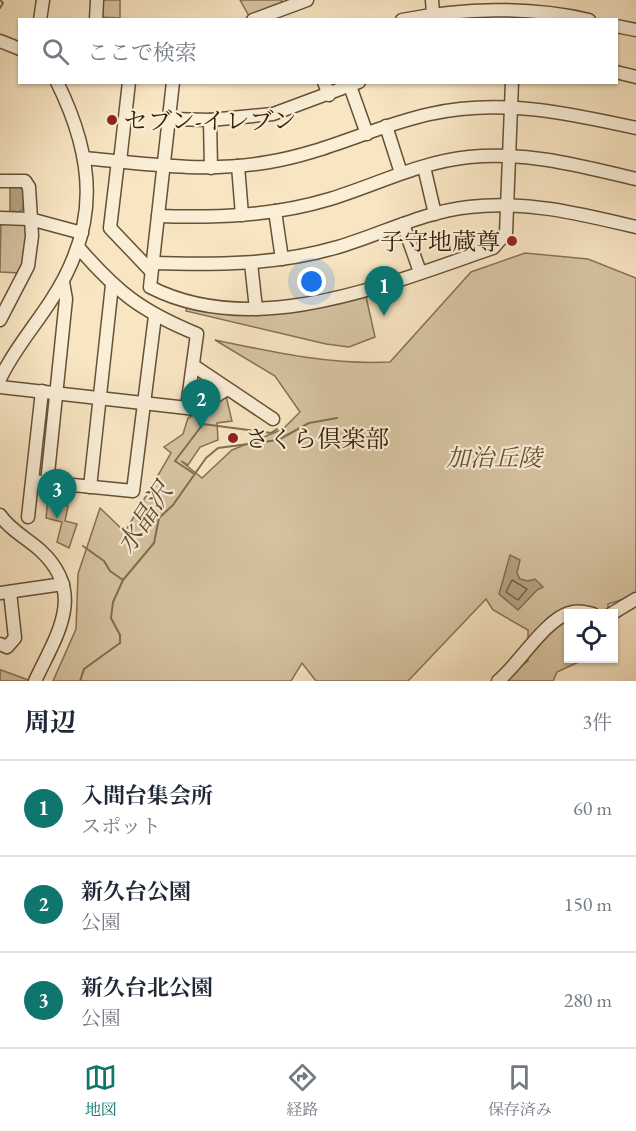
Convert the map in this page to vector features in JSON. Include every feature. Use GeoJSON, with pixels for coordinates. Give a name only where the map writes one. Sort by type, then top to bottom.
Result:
{"type":"FeatureCollection","features":[{"type":"Feature","properties":{"kind":"street"},"geometry":{"type":"LineString","coordinates":[[40,18],[43,0]]}},
{"type":"Feature","properties":{"kind":"street"},"geometry":{"type":"LineString","coordinates":[[96,18],[97,0]]}},
{"type":"Feature","properties":{"kind":"street"},"geometry":{"type":"LineString","coordinates":[[259,18],[307,0]]}},
{"type":"Feature","properties":{"kind":"street"},"geometry":{"type":"LineString","coordinates":[[432,0],[433,14]]}},
{"type":"Feature","properties":{"kind":"street"},"geometry":{"type":"LineString","coordinates":[[412,18],[433,14],[469,15],[514,10],[574,18]]}},
{"type":"Feature","properties":{"kind":"street"},"geometry":{"type":"LineString","coordinates":[[618,26],[636,30]]}},
{"type":"Feature","properties":{"kind":"street"},"geometry":{"type":"LineString","coordinates":[[0,41],[18,48]]}},
{"type":"Feature","properties":{"kind":"street"},"geometry":{"type":"LineString","coordinates":[[618,72],[636,77]]}},
{"type":"Feature","properties":{"kind":"street"},"geometry":{"type":"LineString","coordinates":[[0,379],[15,350],[63,282],[82,233],[88,175],[75,118],[58,84]]}},
{"type":"Feature","properties":{"kind":"street"},"geometry":{"type":"LineString","coordinates":[[129,84],[110,228],[152,267],[251,263],[282,259],[338,247],[435,214],[468,207],[507,205],[563,210],[636,227]]}},
{"type":"Feature","properties":{"kind":"street"},"geometry":{"type":"LineString","coordinates":[[173,84],[150,287],[169,297],[197,303],[256,309],[317,302],[493,248],[506,233],[512,84]]}},
{"type":"Feature","properties":{"kind":"street"},"geometry":{"type":"LineString","coordinates":[[325,84],[329,95]]}},
{"type":"Feature","properties":{"kind":"street"},"geometry":{"type":"LineString","coordinates":[[170,119],[210,120],[273,114],[355,84],[367,134]]}},
{"type":"Feature","properties":{"kind":"street"},"geometry":{"type":"LineString","coordinates":[[84,158],[164,167],[238,166],[312,153],[386,126],[455,110],[511,108],[572,114],[636,129]]}},
{"type":"Feature","properties":{"kind":"street"},"geometry":{"type":"LineString","coordinates":[[210,120],[211,168]]}},
{"type":"Feature","properties":{"kind":"street"},"geometry":{"type":"LineString","coordinates":[[386,126],[401,173]]}},
{"type":"Feature","properties":{"kind":"street"},"geometry":{"type":"LineString","coordinates":[[158,216],[209,218],[275,211],[328,200],[401,173],[470,157],[510,156],[567,163],[636,179]]}},
{"type":"Feature","properties":{"kind":"street"},"geometry":{"type":"LineString","coordinates":[[238,166],[243,215]]}},
{"type":"Feature","properties":{"kind":"street"},"geometry":{"type":"LineString","coordinates":[[424,167],[435,214]]}},
{"type":"Feature","properties":{"kind":"street"},"geometry":{"type":"LineString","coordinates":[[0,181],[25,182],[29,187],[32,236],[28,266],[0,320]]}},
{"type":"Feature","properties":{"kind":"street"},"geometry":{"type":"LineString","coordinates":[[275,211],[282,259]]}},
{"type":"Feature","properties":{"kind":"street"},"geometry":{"type":"LineString","coordinates":[[0,218],[30,219],[82,233]]}},
{"type":"Feature","properties":{"kind":"street"},"geometry":{"type":"LineString","coordinates":[[403,224],[420,272]]}},
{"type":"Feature","properties":{"kind":"street"},"geometry":{"type":"LineString","coordinates":[[78,247],[112,285],[155,316],[197,334],[187,407]]}},
{"type":"Feature","properties":{"kind":"street"},"geometry":{"type":"LineString","coordinates":[[251,263],[256,309]]}},
{"type":"Feature","properties":{"kind":"street"},"geometry":{"type":"LineString","coordinates":[[47,483],[66,298],[63,282]]}},
{"type":"Feature","properties":{"kind":"street"},"geometry":{"type":"LineString","coordinates":[[90,487],[112,285]]}},
{"type":"Feature","properties":{"kind":"street"},"geometry":{"type":"LineString","coordinates":[[33,481],[133,491],[155,316]]}},
{"type":"Feature","properties":{"kind":"street"},"geometry":{"type":"LineString","coordinates":[[0,359],[15,350]]}},
{"type":"Feature","properties":{"kind":"street"},"geometry":{"type":"LineString","coordinates":[[194,366],[273,419]]}},
{"type":"Feature","properties":{"kind":"street"},"geometry":{"type":"LineString","coordinates":[[0,387],[196,409],[227,389]]}},
{"type":"Feature","properties":{"kind":"street"},"geometry":{"type":"LineString","coordinates":[[28,517],[42,391]]}},
{"type":"Feature","properties":{"kind":"street"},"geometry":{"type":"LineString","coordinates":[[0,515],[42,552],[63,584],[65,604],[61,627],[35,681]]}},
{"type":"Feature","properties":{"kind":"street"},"geometry":{"type":"LineString","coordinates":[[0,644],[7,647],[15,638],[5,592],[63,584]]}},
{"type":"Feature","properties":{"kind":"street"},"geometry":{"type":"LineString","coordinates":[[618,610],[636,599]]}},
{"type":"Feature","properties":{"kind":"street"},"geometry":{"type":"LineString","coordinates":[[498,681],[537,639],[564,616]]}},
{"type":"Feature","properties":{"kind":"green space"},"geometry":{"type":"Polygon","coordinates":[[[100,0],[120,0],[120,18],[99,17],[100,0]]]}},
{"type":"Feature","properties":{"kind":"green space"},"geometry":{"type":"Polygon","coordinates":[[[240,0],[282,0],[281,4],[249,16],[240,0]]]}},
{"type":"Feature","properties":{"kind":"green space"},"geometry":{"type":"Polygon","coordinates":[[[1,220],[22,221],[28,226],[24,265],[20,273],[0,272],[1,220]]]}},
{"type":"Feature","properties":{"kind":"green space","name":"加治丘陵"},"geometry":{"type":"Polygon","coordinates":[[[525,253],[588,259],[636,278],[636,595],[608,604],[608,609],[564,609],[564,663],[576,663],[557,672],[553,681],[502,681],[528,661],[528,630],[493,610],[486,599],[408,681],[316,681],[302,663],[291,681],[53,681],[76,629],[78,574],[100,508],[125,532],[171,453],[164,447],[183,434],[188,418],[226,396],[232,421],[217,423],[218,440],[200,447],[188,465],[181,461],[202,478],[232,450],[283,429],[300,412],[275,376],[215,340],[324,360],[390,362],[471,272],[525,253]]]}},
{"type":"Feature","properties":{"kind":"green space"},"geometry":{"type":"Polygon","coordinates":[[[365,292],[375,337],[349,347],[326,344],[186,311],[188,303],[229,310],[365,292]]]}},
{"type":"Feature","properties":{"kind":"green space"},"geometry":{"type":"Polygon","coordinates":[[[46,398],[50,398],[44,478],[38,479],[46,398]]]}},
{"type":"Feature","properties":{"kind":"green space"},"geometry":{"type":"Polygon","coordinates":[[[49,488],[63,489],[61,505],[68,506],[65,521],[77,524],[69,548],[57,542],[62,522],[46,518],[49,488]]]}},
{"type":"Feature","properties":{"kind":"green space"},"geometry":{"type":"Polygon","coordinates":[[[1,670],[31,681],[0,681],[1,670]]]}},
{"type":"Feature","properties":{"kind":"water"},"geometry":{"type":"Polygon","coordinates":[[[10,186],[24,190],[23,209],[19,212],[10,211],[10,186]]]}},
{"type":"Feature","properties":{"kind":"water"},"geometry":{"type":"Polygon","coordinates":[[[510,555],[520,560],[517,573],[520,579],[528,581],[535,579],[543,587],[537,590],[518,610],[499,594],[510,555]]]}},
{"type":"Feature","properties":{"kind":"waterway"},"geometry":{"type":"LineString","coordinates":[[0,0],[3,3],[0,8]]}},
{"type":"Feature","properties":{"kind":"waterway","name":"水晶沢"},"geometry":{"type":"LineString","coordinates":[[80,681],[84,669],[120,643],[120,635],[111,618],[113,602],[123,580],[154,543],[159,518],[173,505],[206,458],[218,448],[278,440],[309,423],[337,418]]}},
{"type":"Feature","properties":{"kind":"waterway"},"geometry":{"type":"LineString","coordinates":[[193,473],[175,461],[203,424],[271,433],[277,429]]}},
{"type":"Feature","properties":{"kind":"waterway"},"geometry":{"type":"LineString","coordinates":[[83,546],[104,561],[110,571],[123,580]]}},
{"type":"Feature","properties":{"kind":"place","name":"セブン-イレブン"},"geometry":{"type":"Point","coordinates":[112,120]}},
{"type":"Feature","properties":{"kind":"place","name":"子守地蔵尊"},"geometry":{"type":"Point","coordinates":[512,241]}},
{"type":"Feature","properties":{"kind":"place","name":"入間台集会所"},"geometry":{"type":"Point","coordinates":[384,316]}},
{"type":"Feature","properties":{"kind":"place","name":"新久台公園"},"geometry":{"type":"Point","coordinates":[201,429]}},
{"type":"Feature","properties":{"kind":"place","name":"さくら倶楽部"},"geometry":{"type":"Point","coordinates":[233,438]}},
{"type":"Feature","properties":{"kind":"place","name":"新久台北公園"},"geometry":{"type":"Point","coordinates":[57,519]}}]}
